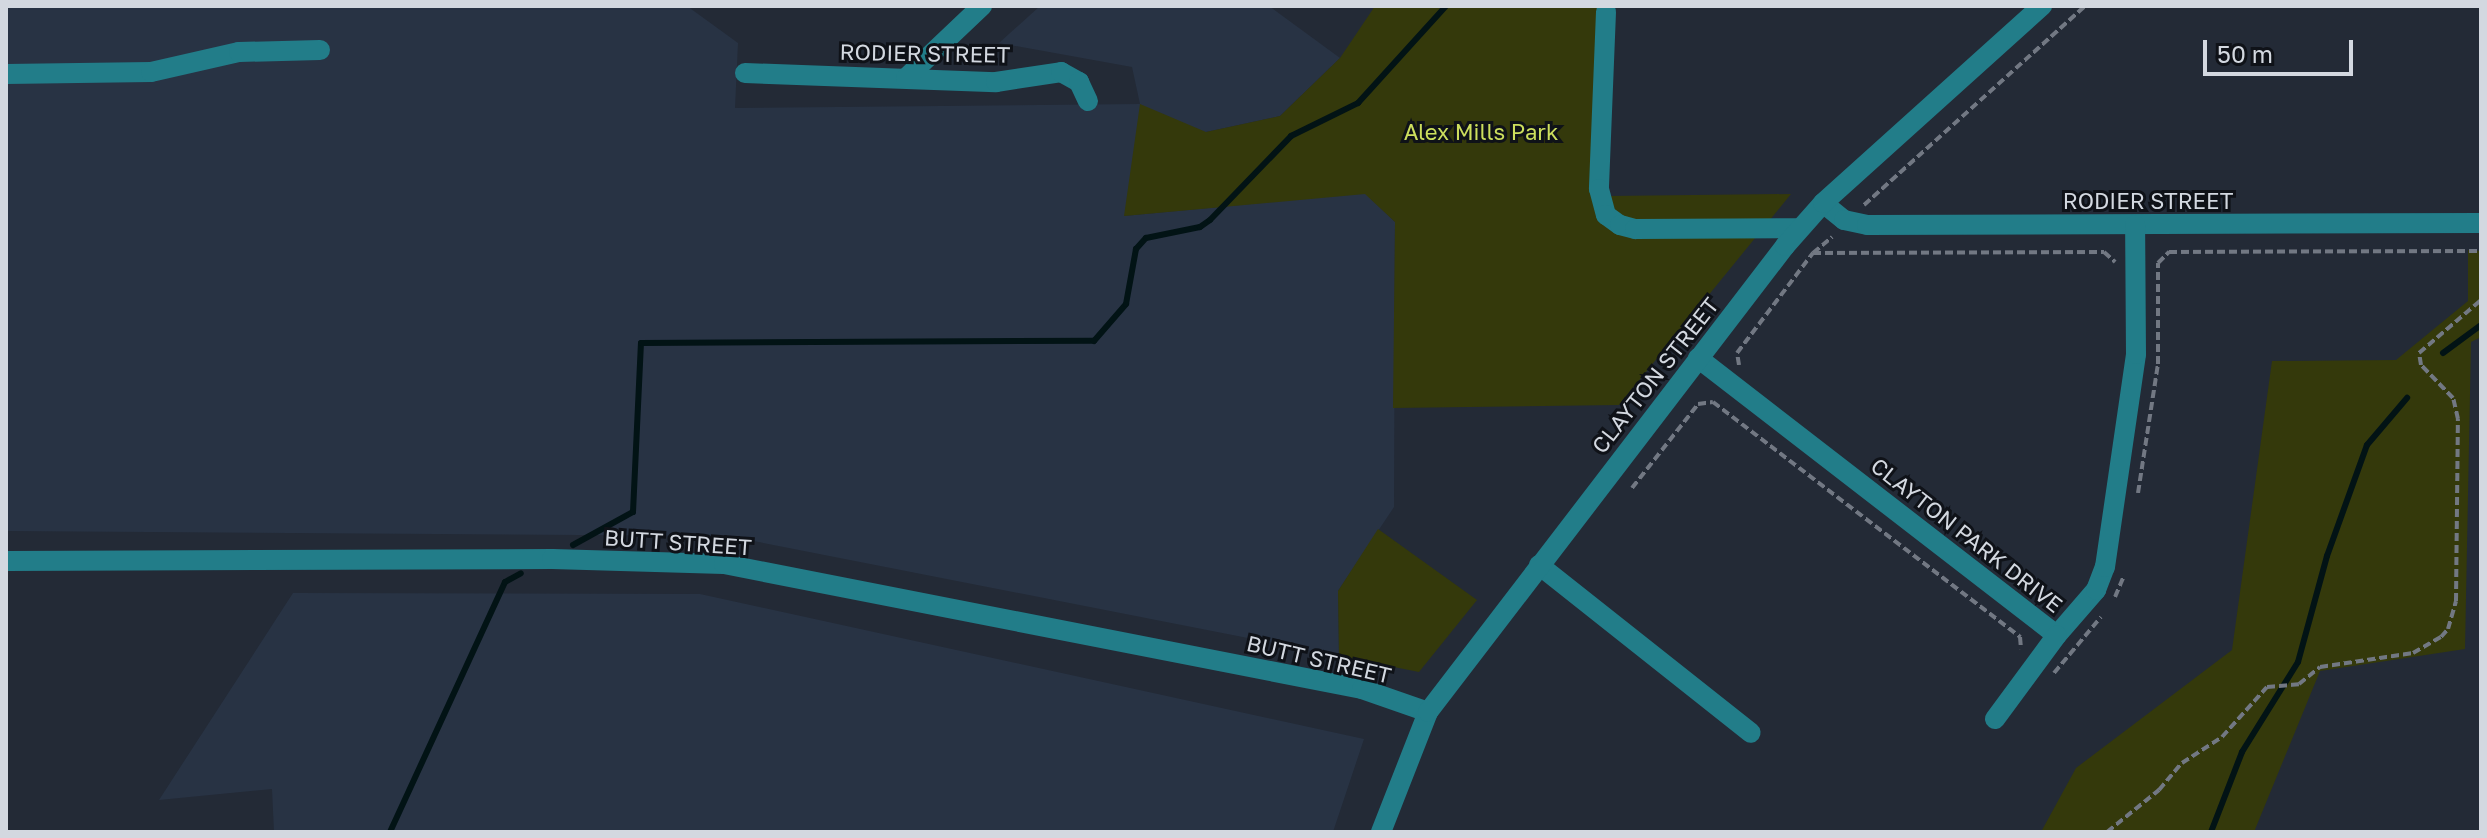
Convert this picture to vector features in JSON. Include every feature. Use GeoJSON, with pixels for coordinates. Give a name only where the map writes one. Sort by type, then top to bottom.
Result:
{"type":"FeatureCollection","features":[{"type":"Feature","properties":{"kind":"street"},"geometry":{"type":"LineString","coordinates":[[906,78],[982,6]]}},
{"type":"Feature","properties":{"kind":"street","name":"CLAYTON STREET"},"geometry":{"type":"LineString","coordinates":[[1381,832],[1428,712],[1800,228],[1823,203],[2042,6]]}},
{"type":"Feature","properties":{"kind":"street"},"geometry":{"type":"LineString","coordinates":[[1606,12],[1599,196],[1612,221],[1635,229],[1800,228]]}},
{"type":"Feature","properties":{"kind":"street"},"geometry":{"type":"LineString","coordinates":[[6,74],[151,72],[239,52],[320,50]]}},
{"type":"Feature","properties":{"kind":"street","name":"RODIER STREET"},"geometry":{"type":"LineString","coordinates":[[745,73],[1002,82],[1061,72],[1079,82],[1088,101]]}},
{"type":"Feature","properties":{"kind":"street"},"geometry":{"type":"LineString","coordinates":[[1823,203],[1847,222]]}},
{"type":"Feature","properties":{"kind":"street","name":"RODIER STREET"},"geometry":{"type":"LineString","coordinates":[[1847,222],[1881,225],[2481,223]]}},
{"type":"Feature","properties":{"kind":"street","name":"CLAYTON PARK DRIVE"},"geometry":{"type":"LineString","coordinates":[[1698,358],[2057,635],[2096,590],[2105,567],[2136,354],[2135,225]]}},
{"type":"Feature","properties":{"kind":"street","name":"BUTT STREET"},"geometry":{"type":"LineString","coordinates":[[6,561],[552,559],[724,564],[1362,689],[1428,712]]}},
{"type":"Feature","properties":{"kind":"street"},"geometry":{"type":"LineString","coordinates":[[1539,565],[1751,733]]}},
{"type":"Feature","properties":{"kind":"street"},"geometry":{"type":"LineString","coordinates":[[1995,719],[2057,635]]}},
{"type":"Feature","properties":{"kind":"path"},"geometry":{"type":"LineString","coordinates":[[1731,384],[1741,370],[1737,353],[1813,253],[2085,6]]}},
{"type":"Feature","properties":{"kind":"path"},"geometry":{"type":"LineString","coordinates":[[2169,252],[2481,251]]}},
{"type":"Feature","properties":{"kind":"path"},"geometry":{"type":"LineString","coordinates":[[1813,253],[2104,252],[2115,266],[2158,266]]}},
{"type":"Feature","properties":{"kind":"path"},"geometry":{"type":"LineString","coordinates":[[2107,832],[2159,790],[2182,763],[2222,737],[2257,695],[2272,684],[2299,684],[2320,667],[2413,653],[2441,637],[2451,624],[2456,601],[2458,419],[2453,398],[2421,365],[2419,353],[2481,300]]}},
{"type":"Feature","properties":{"kind":"path"},"geometry":{"type":"LineString","coordinates":[[1632,488],[1698,404],[1713,402],[2020,637],[2022,650],[2039,662]]}},
{"type":"Feature","properties":{"kind":"shaded area"},"geometry":{"type":"Polygon","coordinates":[[[6,6],[687,6],[738,43],[735,108],[1140,104],[1132,67],[999,43],[1040,6],[1269,6],[1340,58],[1280,116],[1206,132],[1124,216],[1365,193],[1395,222],[1394,507],[1338,591],[1339,656],[728,536],[6,531],[6,6]]]}},
{"type":"Feature","properties":{"kind":"shaded area"},"geometry":{"type":"Polygon","coordinates":[[[293,593],[700,594],[1364,739],[1333,832],[274,832],[272,789],[159,800],[293,593]]]}},
{"type":"Feature","properties":{"kind":"green space","name":"Alex Mills Park"},"geometry":{"type":"Polygon","coordinates":[[[1375,6],[1613,6],[1608,196],[1791,194],[1619,405],[1393,408],[1395,222],[1365,194],[1124,216],[1140,104],[1206,132],[1280,116],[1340,58],[1375,6]]]}},
{"type":"Feature","properties":{"kind":"green space"},"geometry":{"type":"Polygon","coordinates":[[[2468,250],[2481,251],[2481,337],[2471,342],[2465,649],[2320,671],[2254,832],[2041,832],[2076,768],[2232,650],[2272,361],[2396,360],[2468,301],[2468,250]]]}},
{"type":"Feature","properties":{"kind":"green space"},"geometry":{"type":"Polygon","coordinates":[[[1378,529],[1477,600],[1419,672],[1339,656],[1338,591],[1378,529]]]}},
{"type":"Feature","properties":{"kind":"waterway"},"geometry":{"type":"LineString","coordinates":[[573,545],[633,512],[641,343],[1094,341],[1126,304],[1136,249],[1146,238],[1200,227],[1210,220],[1291,136],[1358,103],[1446,6]]}},
{"type":"Feature","properties":{"kind":"waterway"},"geometry":{"type":"LineString","coordinates":[[2443,353],[2481,325]]}},
{"type":"Feature","properties":{"kind":"waterway"},"geometry":{"type":"LineString","coordinates":[[2211,832],[2242,752],[2298,662],[2327,556],[2367,445],[2407,398]]}},
{"type":"Feature","properties":{"kind":"waterway"},"geometry":{"type":"LineString","coordinates":[[390,832],[505,582],[521,573]]}}]}
